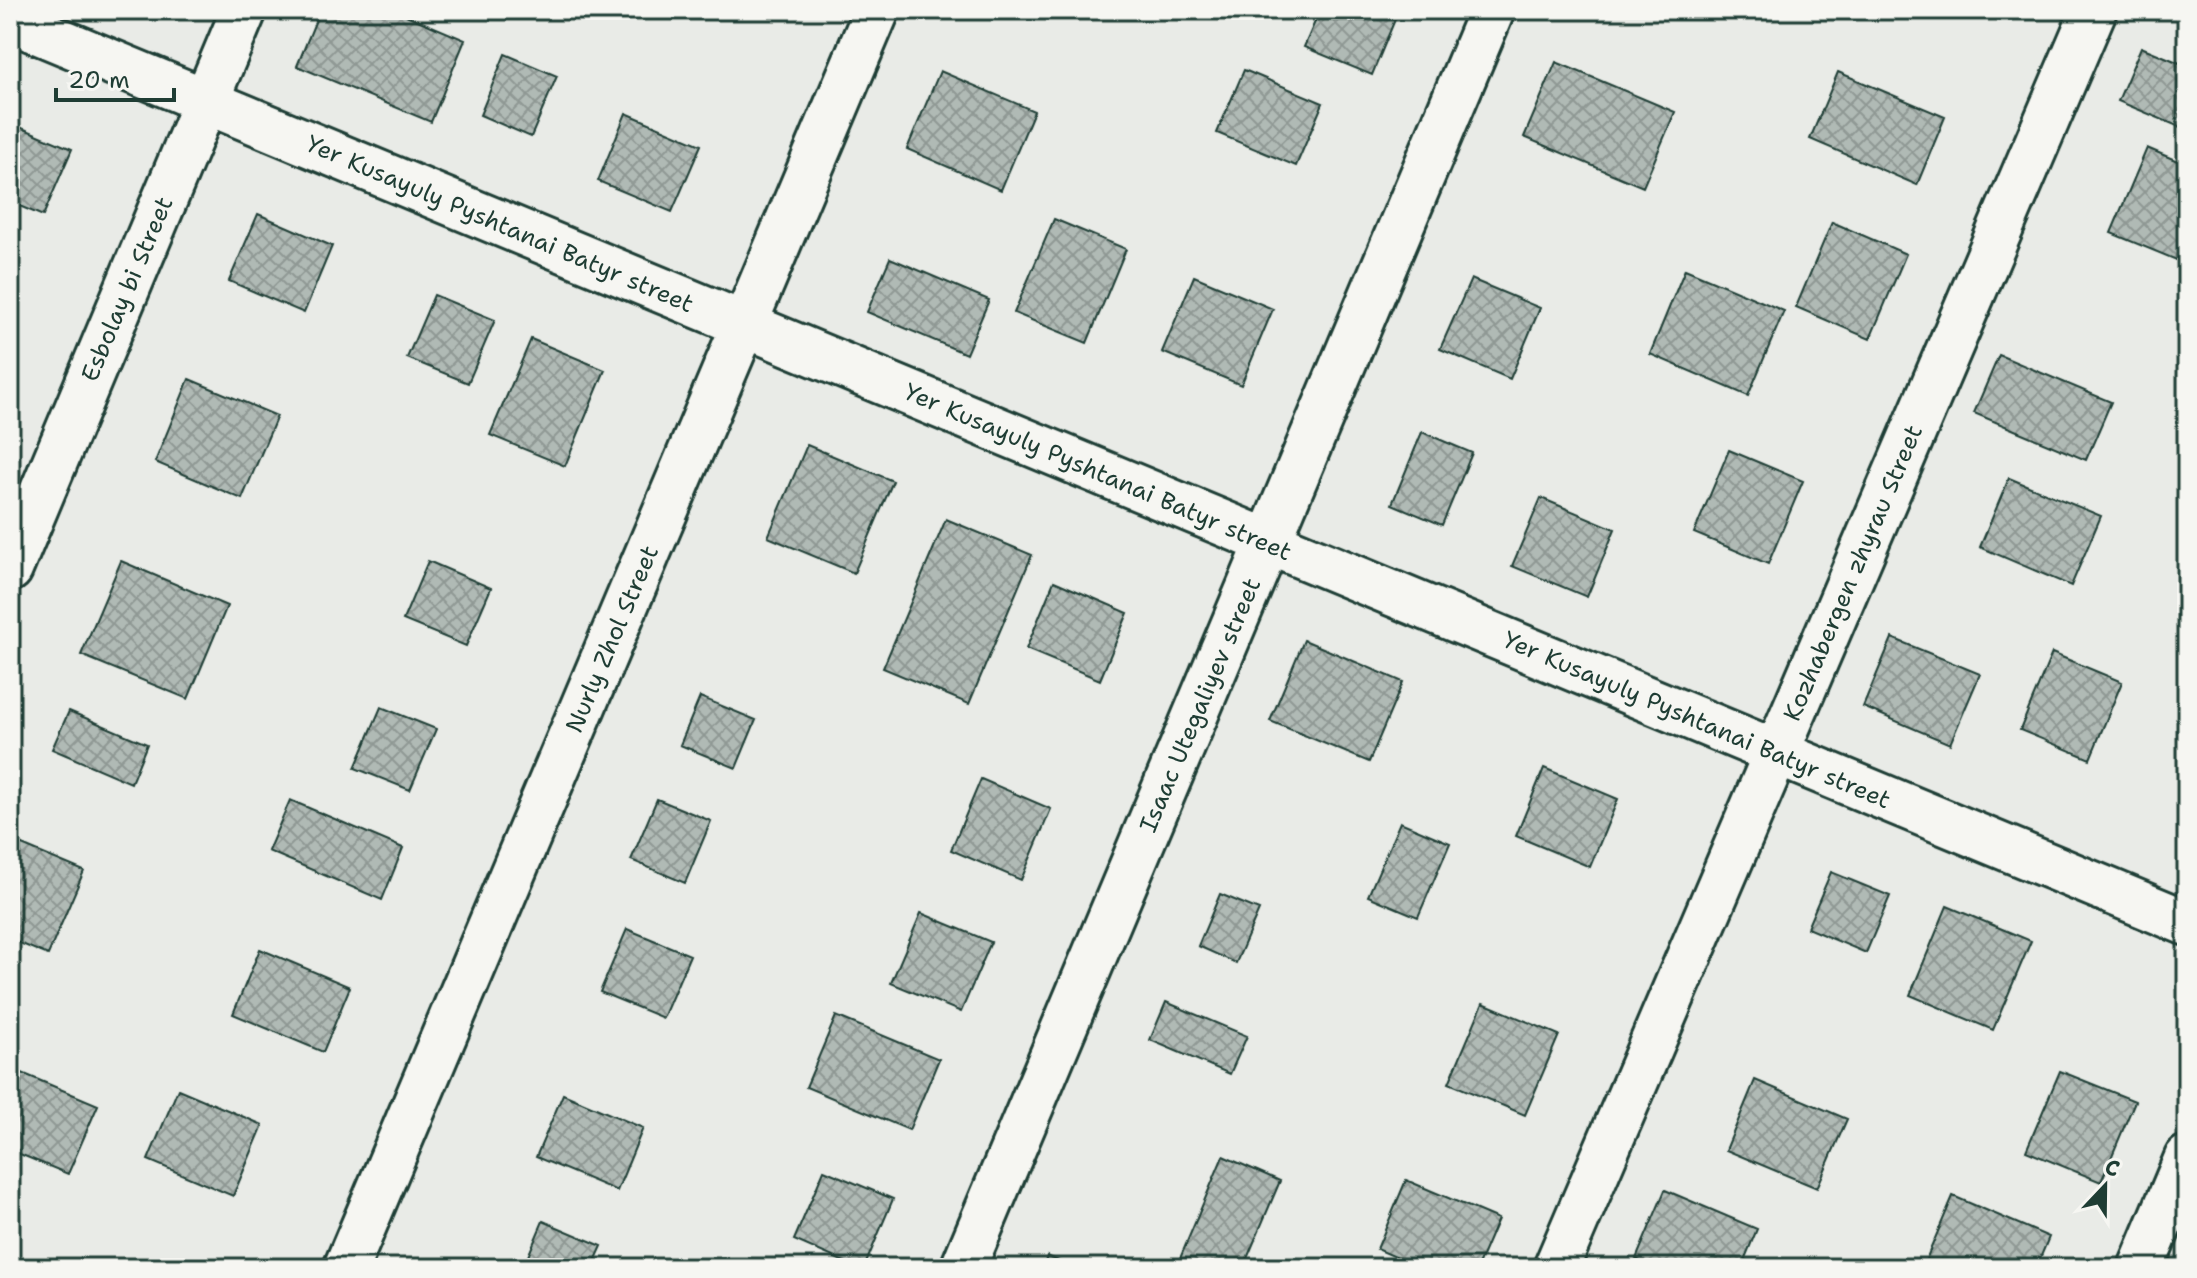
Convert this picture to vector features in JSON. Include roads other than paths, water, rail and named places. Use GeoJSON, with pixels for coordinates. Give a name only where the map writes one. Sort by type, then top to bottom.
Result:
{"type":"FeatureCollection","features":[{"type":"Feature","properties":{"kind":"street","name":"Esbolay bi Street"},"geometry":{"type":"LineString","coordinates":[[10,569],[244,10]]}},
{"type":"Feature","properties":{"kind":"street","name":"Nurly Zhol Street"},"geometry":{"type":"LineString","coordinates":[[346,1268],[877,10]]}},
{"type":"Feature","properties":{"kind":"street","name":"Isaac Utegaliyev street"},"geometry":{"type":"LineString","coordinates":[[963,1268],[1492,10]]}},
{"type":"Feature","properties":{"kind":"street","name":"Kozhabergen zhyrau Street"},"geometry":{"type":"LineString","coordinates":[[1556,1268],[2094,10]]}},
{"type":"Feature","properties":{"kind":"street","name":"Yer Kusayuly Pyshtanai Batyr street"},"geometry":{"type":"LineString","coordinates":[[10,20],[2187,923]]}},
{"type":"Feature","properties":{"kind":"street"},"geometry":{"type":"LineString","coordinates":[[2141,1268],[2187,1158]]}}]}
